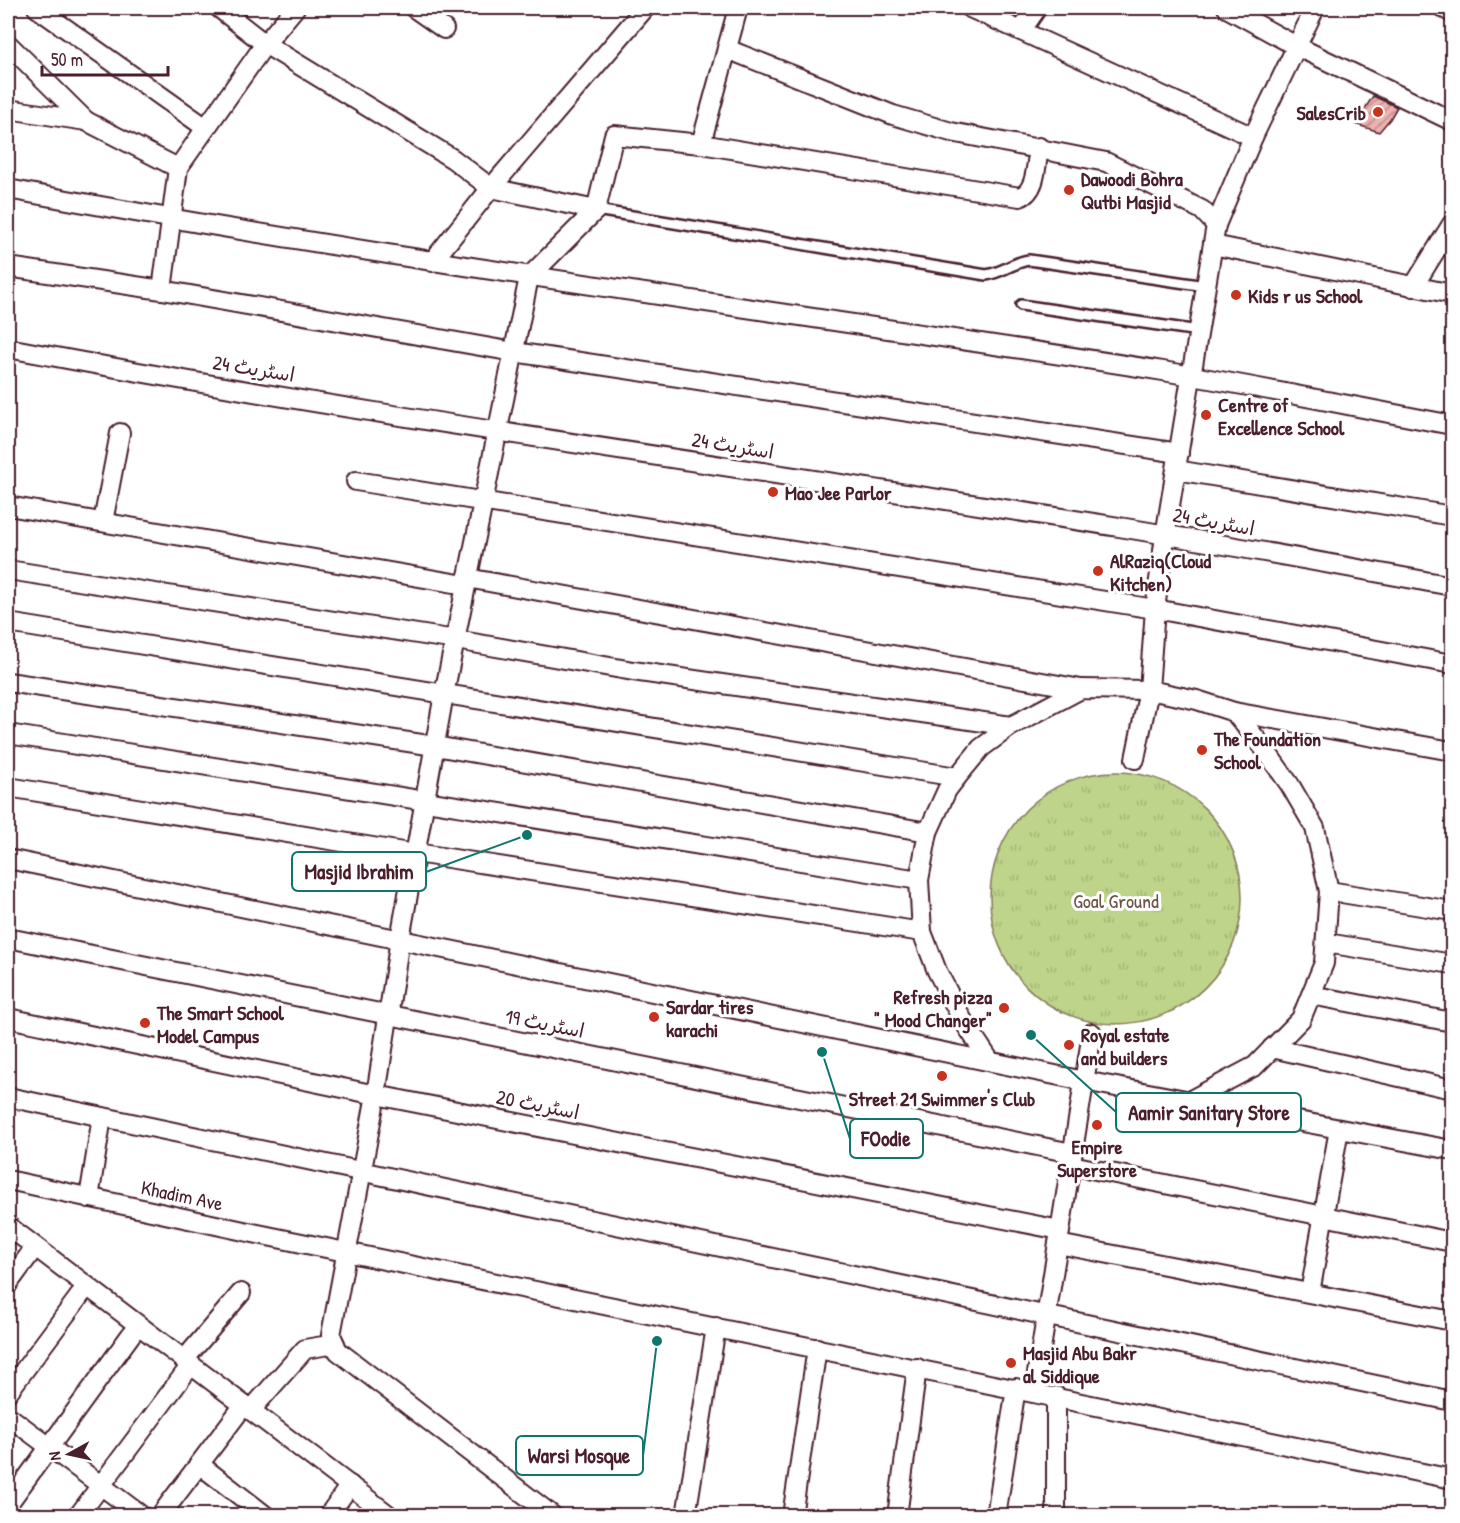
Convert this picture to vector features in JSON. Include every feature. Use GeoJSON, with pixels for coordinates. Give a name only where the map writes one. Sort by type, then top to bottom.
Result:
{"type":"FeatureCollection","features":[{"type":"Feature","properties":{"kind":"street"},"geometry":{"type":"LineString","coordinates":[[37,8],[206,128]]}},
{"type":"Feature","properties":{"kind":"street"},"geometry":{"type":"LineString","coordinates":[[219,8],[265,44],[453,159],[491,188],[596,210]]}},
{"type":"Feature","properties":{"kind":"street"},"geometry":{"type":"LineString","coordinates":[[162,290],[178,168],[265,44],[295,8]]}},
{"type":"Feature","properties":{"kind":"street"},"geometry":{"type":"LineString","coordinates":[[414,8],[444,29]]}},
{"type":"Feature","properties":{"kind":"street"},"geometry":{"type":"LineString","coordinates":[[432,262],[491,188],[645,8]]}},
{"type":"Feature","properties":{"kind":"street"},"geometry":{"type":"LineString","coordinates":[[701,144],[738,8]]}},
{"type":"Feature","properties":{"kind":"street"},"geometry":{"type":"LineString","coordinates":[[970,8],[1253,137]]}},
{"type":"Feature","properties":{"kind":"street"},"geometry":{"type":"LineString","coordinates":[[1021,31],[1037,8]]}},
{"type":"Feature","properties":{"kind":"street"},"geometry":{"type":"LineString","coordinates":[[1135,759],[1149,690],[1155,609],[1165,536],[1216,225],[1253,137],[1315,8]]}},
{"type":"Feature","properties":{"kind":"street"},"geometry":{"type":"LineString","coordinates":[[1443,8],[1452,13]]}},
{"type":"Feature","properties":{"kind":"street"},"geometry":{"type":"LineString","coordinates":[[1235,9],[1296,45],[1452,121]]}},
{"type":"Feature","properties":{"kind":"street"},"geometry":{"type":"LineString","coordinates":[[8,44],[86,121],[178,168]]}},
{"type":"Feature","properties":{"kind":"street"},"geometry":{"type":"LineString","coordinates":[[728,49],[893,114],[951,132],[1039,147],[1106,162],[1202,210],[1216,225]]}},
{"type":"Feature","properties":{"kind":"street"},"geometry":{"type":"LineString","coordinates":[[8,109],[86,121]]}},
{"type":"Feature","properties":{"kind":"street"},"geometry":{"type":"LineString","coordinates":[[554,1515],[338,1351],[331,1335],[376,1095],[400,939],[444,694],[529,277],[596,210],[614,135],[701,144],[1020,197],[1027,195],[1031,189],[1039,147]]}},
{"type":"Feature","properties":{"kind":"street"},"geometry":{"type":"LineString","coordinates":[[8,189],[172,220],[432,262],[1191,376],[1452,425]]}},
{"type":"Feature","properties":{"kind":"street"},"geometry":{"type":"LineString","coordinates":[[1413,287],[1452,224]]}},
{"type":"Feature","properties":{"kind":"street"},"geometry":{"type":"LineString","coordinates":[[1213,245],[1452,294]]}},
{"type":"Feature","properties":{"kind":"street"},"geometry":{"type":"LineString","coordinates":[[8,267],[162,290],[514,352],[1177,462],[1452,516]]}},
{"type":"Feature","properties":{"kind":"street","name":"اسٹریٹ 24"},"geometry":{"type":"LineString","coordinates":[[8,348],[106,367],[1165,536],[1452,586]]}},
{"type":"Feature","properties":{"kind":"street"},"geometry":{"type":"LineString","coordinates":[[103,522],[120,433]]}},
{"type":"Feature","properties":{"kind":"street"},"geometry":{"type":"LineString","coordinates":[[356,481],[1155,609],[1452,664]]}},
{"type":"Feature","properties":{"kind":"street"},"geometry":{"type":"LineString","coordinates":[[8,506],[466,582],[1081,689],[1149,690],[1197,700],[1234,712],[1452,751]]}},
{"type":"Feature","properties":{"kind":"street"},"geometry":{"type":"LineString","coordinates":[[8,570],[456,640],[633,671],[1011,726]]}},
{"type":"Feature","properties":{"kind":"street"},"geometry":{"type":"LineString","coordinates":[[8,623],[957,777]]}},
{"type":"Feature","properties":{"kind":"street"},"geometry":{"type":"LineString","coordinates":[[8,682],[435,746],[928,832]]}},
{"type":"Feature","properties":{"kind":"street"},"geometry":{"type":"LineString","coordinates":[[990,1061],[962,1019],[937,971],[922,932],[919,880],[928,832],[947,790],[981,748],[1011,726],[1081,689]]}},
{"type":"Feature","properties":{"kind":"street"},"geometry":{"type":"LineString","coordinates":[[1189,1101],[1255,1066],[1301,1019],[1324,963],[1329,891],[1316,828],[1290,784],[1234,712]]}},
{"type":"Feature","properties":{"kind":"street"},"geometry":{"type":"LineString","coordinates":[[8,734],[425,799],[919,880]]}},
{"type":"Feature","properties":{"kind":"street"},"geometry":{"type":"LineString","coordinates":[[8,787],[415,854],[922,932]]}},
{"type":"Feature","properties":{"kind":"street"},"geometry":{"type":"LineString","coordinates":[[8,859],[1084,1081],[1452,1150]]}},
{"type":"Feature","properties":{"kind":"street"},"geometry":{"type":"LineString","coordinates":[[1329,891],[1452,911]]}},
{"type":"Feature","properties":{"kind":"street","name":"اسٹریٹ 19"},"geometry":{"type":"LineString","coordinates":[[8,938],[388,1015],[1072,1159],[1323,1216],[1452,1242]]}},
{"type":"Feature","properties":{"kind":"street"},"geometry":{"type":"LineString","coordinates":[[1326,943],[1452,964]]}},
{"type":"Feature","properties":{"kind":"street"},"geometry":{"type":"LineString","coordinates":[[1311,995],[1452,1022]]}},
{"type":"Feature","properties":{"kind":"street","name":"اسٹریٹ 20"},"geometry":{"type":"LineString","coordinates":[[8,1018],[1452,1321]]}},
{"type":"Feature","properties":{"kind":"street"},"geometry":{"type":"LineString","coordinates":[[1034,1392],[1092,1033]]}},
{"type":"Feature","properties":{"kind":"street"},"geometry":{"type":"LineString","coordinates":[[1272,1048],[1452,1089]]}},
{"type":"Feature","properties":{"kind":"street"},"geometry":{"type":"LineString","coordinates":[[8,1097],[1452,1401]]}},
{"type":"Feature","properties":{"kind":"street"},"geometry":{"type":"LineString","coordinates":[[89,1198],[102,1117]]}},
{"type":"Feature","properties":{"kind":"street"},"geometry":{"type":"LineString","coordinates":[[1310,1293],[1339,1129]]}},
{"type":"Feature","properties":{"kind":"street","name":"Khadim Ave"},"geometry":{"type":"LineString","coordinates":[[8,1180],[1452,1479]]}},
{"type":"Feature","properties":{"kind":"street"},"geometry":{"type":"LineString","coordinates":[[8,1226],[390,1515]]}},
{"type":"Feature","properties":{"kind":"street"},"geometry":{"type":"LineString","coordinates":[[8,1284],[34,1247]]}},
{"type":"Feature","properties":{"kind":"street"},"geometry":{"type":"LineString","coordinates":[[8,1392],[87,1286]]}},
{"type":"Feature","properties":{"kind":"street"},"geometry":{"type":"LineString","coordinates":[[78,1515],[241,1293]]}},
{"type":"Feature","properties":{"kind":"street"},"geometry":{"type":"LineString","coordinates":[[8,1504],[138,1325]]}},
{"type":"Feature","properties":{"kind":"street"},"geometry":{"type":"LineString","coordinates":[[686,1515],[716,1327]]}},
{"type":"Feature","properties":{"kind":"street"},"geometry":{"type":"LineString","coordinates":[[160,1515],[247,1407],[305,1349],[335,1344]]}},
{"type":"Feature","properties":{"kind":"street"},"geometry":{"type":"LineString","coordinates":[[792,1515],[817,1348]]}},
{"type":"Feature","properties":{"kind":"street"},"geometry":{"type":"LineString","coordinates":[[897,1515],[917,1368]]}},
{"type":"Feature","properties":{"kind":"street"},"geometry":{"type":"LineString","coordinates":[[996,1515],[1016,1388]]}},
{"type":"Feature","properties":{"kind":"street"},"geometry":{"type":"LineString","coordinates":[[1056,1396],[1056,1515]]}},
{"type":"Feature","properties":{"kind":"street"},"geometry":{"type":"LineString","coordinates":[[8,1416],[142,1515]]}},
{"type":"Feature","properties":{"kind":"street"},"geometry":{"type":"LineString","coordinates":[[199,1464],[267,1515]]}},
{"type":"Feature","properties":{"kind":"street"},"geometry":{"type":"LineString","coordinates":[[328,1515],[350,1485]]}},
{"type":"Feature","properties":{"kind":"lane"},"geometry":{"type":"LineString","coordinates":[[596,210],[986,275],[995,274],[1012,264],[1029,260],[1206,286]]}},
{"type":"Feature","properties":{"kind":"lane"},"geometry":{"type":"LineString","coordinates":[[1022,305],[1199,331]]}},
{"type":"Feature","properties":{"kind":"green space","name":"Goal Ground"},"geometry":{"type":"Polygon","coordinates":[[[1104,772],[1128,772],[1153,777],[1176,786],[1196,800],[1214,818],[1228,838],[1237,861],[1242,898],[1240,923],[1228,958],[1214,978],[1196,996],[1176,1010],[1153,1019],[1128,1024],[1104,1024],[1079,1019],[1056,1010],[1036,996],[1018,978],[1004,958],[995,935],[990,910],[990,886],[995,861],[1004,838],[1018,818],[1036,800],[1056,786],[1079,777],[1104,772]]]}},
{"type":"Feature","properties":{"kind":"building","name":"SalesCrib"},"geometry":{"type":"Polygon","coordinates":[[[1373,96],[1397,107],[1379,132],[1355,124],[1373,96]]]}},
{"type":"Feature","properties":{"kind":"place","name":"SalesCrib"},"geometry":{"type":"Point","coordinates":[1378,112]}},
{"type":"Feature","properties":{"kind":"place","name":"Dawoodi Bohra Qutbi Masjid"},"geometry":{"type":"Point","coordinates":[1069,190]}},
{"type":"Feature","properties":{"kind":"place","name":"Kids r us School"},"geometry":{"type":"Point","coordinates":[1236,295]}},
{"type":"Feature","properties":{"kind":"place","name":"Centre of Excellence School"},"geometry":{"type":"Point","coordinates":[1206,415]}},
{"type":"Feature","properties":{"kind":"place","name":"Mao Jee Parlor"},"geometry":{"type":"Point","coordinates":[773,492]}},
{"type":"Feature","properties":{"kind":"place","name":"AlRaziq(Cloud Kitchen)"},"geometry":{"type":"Point","coordinates":[1098,571]}},
{"type":"Feature","properties":{"kind":"place","name":"The Foundation School"},"geometry":{"type":"Point","coordinates":[1202,750]}},
{"type":"Feature","properties":{"kind":"place","name":"Masjid Ibrahim"},"geometry":{"type":"Point","coordinates":[527,835]}},
{"type":"Feature","properties":{"kind":"place","name":"Refresh pizza \" Mood Changer\""},"geometry":{"type":"Point","coordinates":[1004,1008]}},
{"type":"Feature","properties":{"kind":"place","name":"Sardar tires karachi"},"geometry":{"type":"Point","coordinates":[654,1017]}},
{"type":"Feature","properties":{"kind":"place","name":"The Smart School Model Campus"},"geometry":{"type":"Point","coordinates":[145,1023]}},
{"type":"Feature","properties":{"kind":"place","name":"Aamir Sanitary Store"},"geometry":{"type":"Point","coordinates":[1031,1035]}},
{"type":"Feature","properties":{"kind":"place","name":"Royal estate and builders"},"geometry":{"type":"Point","coordinates":[1069,1045]}},
{"type":"Feature","properties":{"kind":"place","name":"FOodie"},"geometry":{"type":"Point","coordinates":[822,1052]}},
{"type":"Feature","properties":{"kind":"place","name":"Street 21 Swimmer's Club"},"geometry":{"type":"Point","coordinates":[942,1076]}},
{"type":"Feature","properties":{"kind":"place","name":"Empire Superstore"},"geometry":{"type":"Point","coordinates":[1097,1125]}},
{"type":"Feature","properties":{"kind":"place","name":"Warsi Mosque"},"geometry":{"type":"Point","coordinates":[657,1341]}},
{"type":"Feature","properties":{"kind":"place","name":"Masjid Abu Bakr al Siddique"},"geometry":{"type":"Point","coordinates":[1011,1363]}}]}
